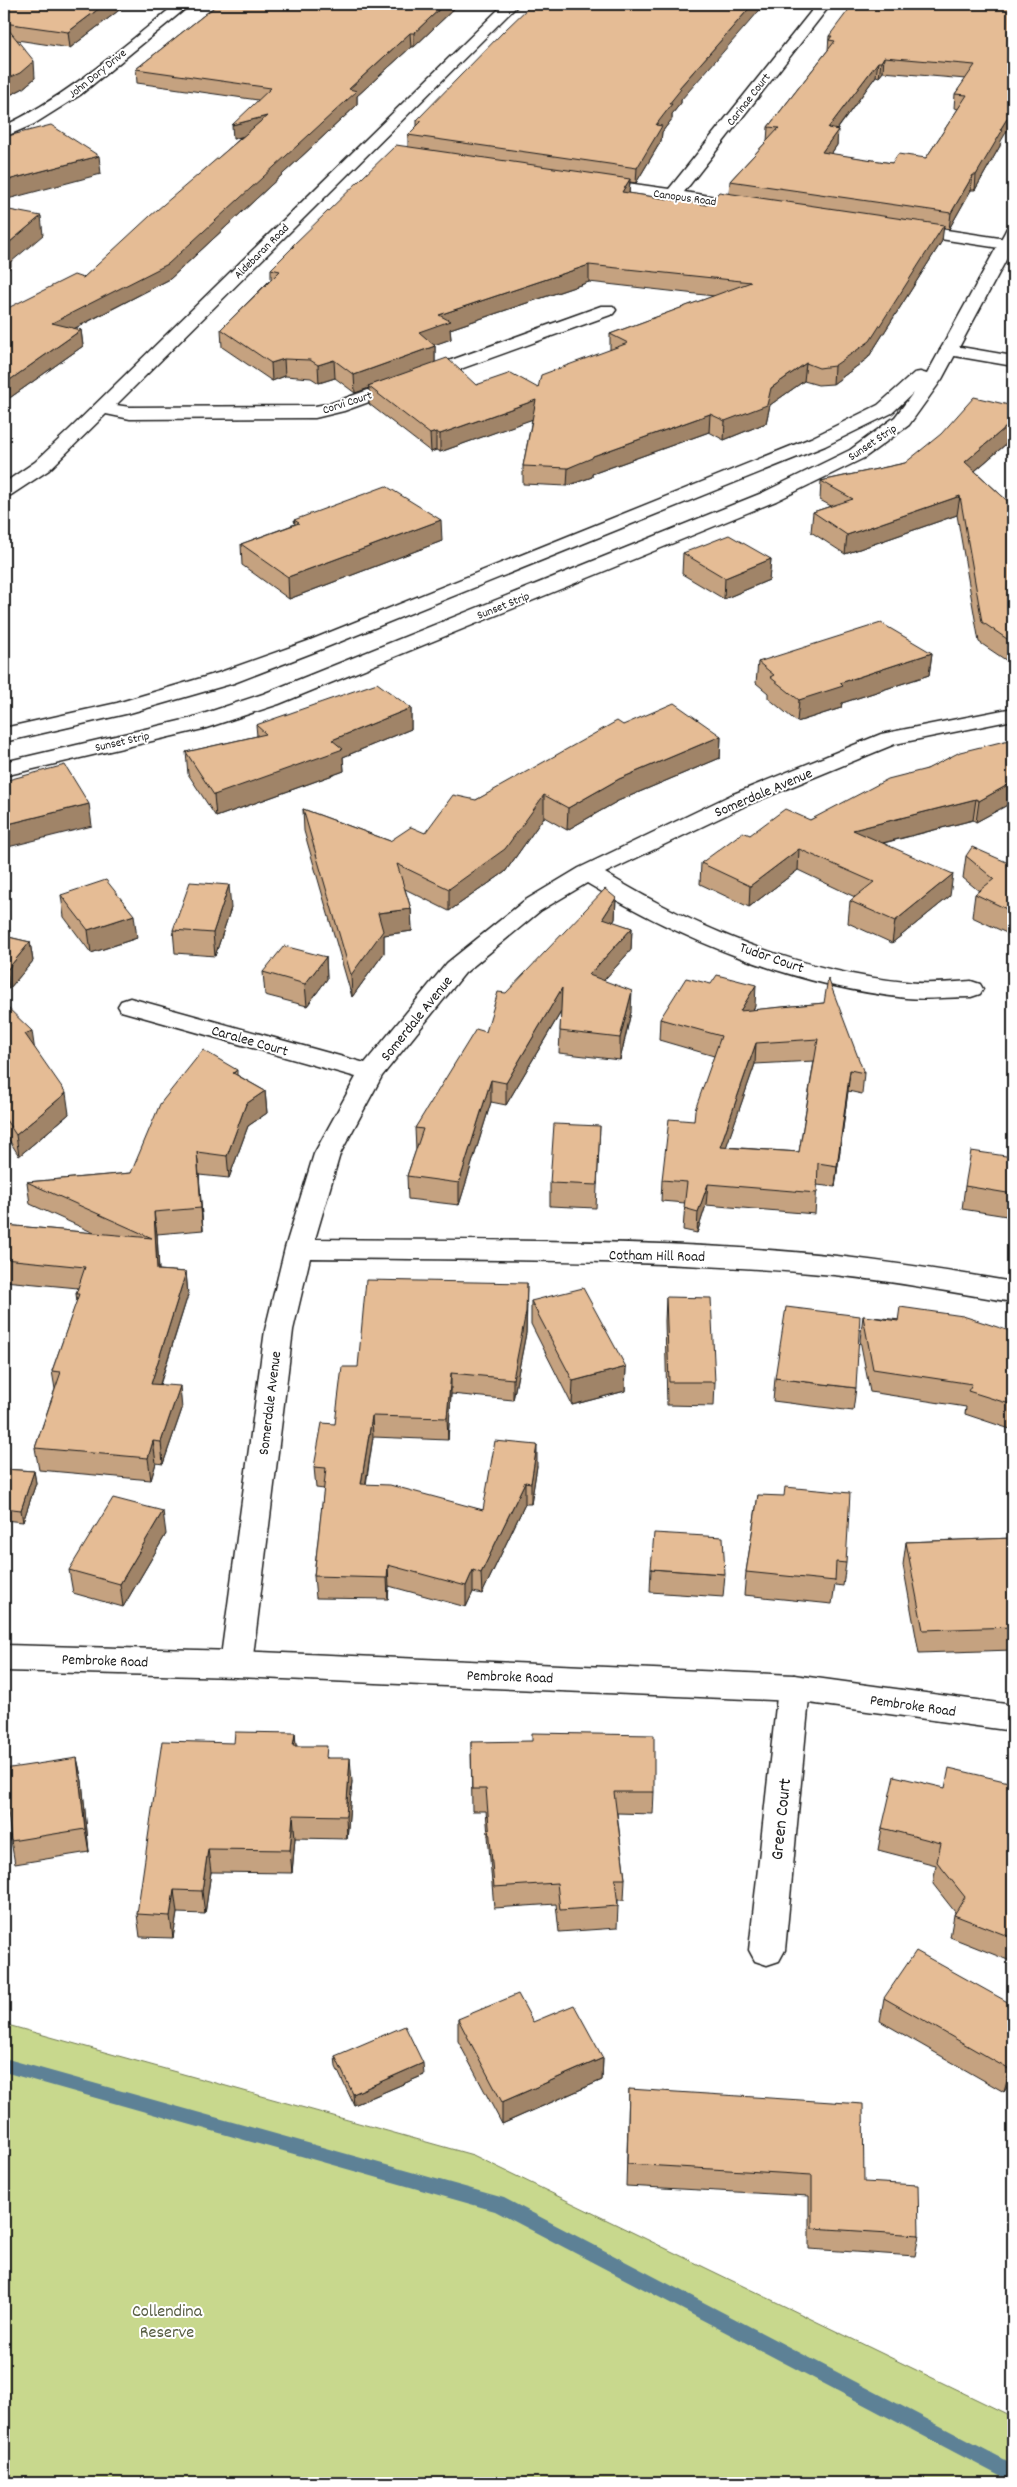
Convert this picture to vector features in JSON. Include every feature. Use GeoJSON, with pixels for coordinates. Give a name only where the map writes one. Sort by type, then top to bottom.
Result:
{"type":"FeatureCollection","features":[{"type":"Feature","properties":{"kind":"street","name":"John Dory Drive"},"geometry":{"type":"LineString","coordinates":[[4,132],[25,124],[57,105],[184,4]]}},
{"type":"Feature","properties":{"kind":"street","name":"Aldebaran Road"},"geometry":{"type":"LineString","coordinates":[[4,491],[42,466],[512,4]]}},
{"type":"Feature","properties":{"kind":"street","name":"Carinae Court"},"geometry":{"type":"LineString","coordinates":[[673,195],[824,4]]}},
{"type":"Feature","properties":{"kind":"street"},"geometry":{"type":"LineString","coordinates":[[364,150],[383,152]]}},
{"type":"Feature","properties":{"kind":"street","name":"Canopus Road"},"geometry":{"type":"LineString","coordinates":[[576,181],[761,208]]}},
{"type":"Feature","properties":{"kind":"street"},"geometry":{"type":"LineString","coordinates":[[889,227],[1010,238]]}},
{"type":"Feature","properties":{"kind":"street","name":"Sunset Strip"},"geometry":{"type":"LineString","coordinates":[[4,769],[195,724],[271,700],[769,497],[857,454],[902,421],[936,375],[1010,238]]}},
{"type":"Feature","properties":{"kind":"street","name":"Corvi Court"},"geometry":{"type":"LineString","coordinates":[[102,408],[130,413],[315,412],[338,407],[607,310]]}},
{"type":"Feature","properties":{"kind":"street"},"geometry":{"type":"LineString","coordinates":[[948,350],[1013,361]]}},
{"type":"Feature","properties":{"kind":"street","name":"Sunset Strip"},"geometry":{"type":"LineString","coordinates":[[4,736],[122,708],[226,678],[324,641],[809,445],[885,409],[948,350]]}},
{"type":"Feature","properties":{"kind":"street","name":"Somerdale Avenue"},"geometry":{"type":"LineString","coordinates":[[236,1664],[278,1330],[298,1248],[327,1154],[371,1073],[456,968],[532,906],[588,872],[739,800],[889,740],[1013,714]]}},
{"type":"Feature","properties":{"kind":"street","name":"Tudor Court"},"geometry":{"type":"LineString","coordinates":[[588,872],[653,911],[710,935],[798,966],[833,976],[908,990],[971,988]]}},
{"type":"Feature","properties":{"kind":"street","name":"Caralee Court"},"geometry":{"type":"LineString","coordinates":[[130,1006],[371,1073]]}},
{"type":"Feature","properties":{"kind":"street","name":"Cotham Hill Road"},"geometry":{"type":"LineString","coordinates":[[298,1248],[699,1255],[883,1270],[1013,1292]]}},
{"type":"Feature","properties":{"kind":"street","name":"Pembroke Road"},"geometry":{"type":"LineString","coordinates":[[4,1658],[236,1664],[794,1688],[1013,1718]]}},
{"type":"Feature","properties":{"kind":"street","name":"Green Court"},"geometry":{"type":"LineString","coordinates":[[768,1950],[794,1688]]}},
{"type":"Feature","properties":{"kind":"green space","name":"Collendina Reserve"},"geometry":{"type":"Polygon","coordinates":[[[4,2024],[473,2155],[1013,2417],[1013,2483],[4,2483],[4,2024]]]}},
{"type":"Feature","properties":{"kind":"building"},"geometry":{"type":"Polygon","coordinates":[[[4,4],[105,4],[68,32],[4,23],[4,4]]]}},
{"type":"Feature","properties":{"kind":"building"},"geometry":{"type":"Polygon","coordinates":[[[218,4],[445,4],[349,89],[357,91],[168,264],[52,323],[81,330],[4,384],[4,310],[74,275],[83,278],[150,216],[267,116],[232,125],[271,88],[136,69],[218,4]]]}},
{"type":"Feature","properties":{"kind":"building"},"geometry":{"type":"Polygon","coordinates":[[[532,4],[753,4],[679,88],[681,89],[669,104],[672,104],[656,125],[662,126],[637,168],[408,135],[422,121],[417,120],[532,4]]]}},
{"type":"Feature","properties":{"kind":"building"},"geometry":{"type":"Polygon","coordinates":[[[853,4],[1013,4],[1013,109],[976,175],[973,175],[951,213],[730,181],[779,128],[768,127],[835,41],[829,40],[832,36],[829,36],[853,4]],[[884,57],[881,62],[878,62],[828,128],[838,130],[822,152],[892,163],[898,154],[926,158],[967,95],[955,94],[975,65],[884,57]]]}},
{"type":"Feature","properties":{"kind":"building"},"geometry":{"type":"Polygon","coordinates":[[[4,24],[34,61],[20,73],[4,80],[4,24]]]}},
{"type":"Feature","properties":{"kind":"building"},"geometry":{"type":"Polygon","coordinates":[[[51,125],[99,156],[4,181],[4,137],[51,125]]]}},
{"type":"Feature","properties":{"kind":"building"},"geometry":{"type":"Polygon","coordinates":[[[396,145],[630,179],[622,192],[707,205],[719,192],[944,225],[870,341],[834,366],[819,368],[806,363],[771,388],[767,405],[725,421],[710,414],[593,456],[568,468],[523,466],[536,400],[440,434],[436,432],[430,434],[368,386],[447,358],[476,385],[511,373],[538,388],[541,375],[628,343],[610,334],[751,282],[589,265],[439,315],[450,321],[419,332],[435,346],[354,375],[334,360],[318,365],[310,360],[284,359],[271,363],[221,329],[280,271],[271,269],[294,246],[292,246],[396,145]]]}},
{"type":"Feature","properties":{"kind":"building"},"geometry":{"type":"Polygon","coordinates":[[[4,209],[41,216],[4,247],[4,209]]]}},
{"type":"Feature","properties":{"kind":"building"},"geometry":{"type":"Polygon","coordinates":[[[974,397],[1013,406],[1013,421],[965,462],[1013,506],[1013,643],[982,622],[960,496],[847,535],[813,512],[853,499],[821,481],[905,463],[941,434],[974,397]]]}},
{"type":"Feature","properties":{"kind":"building"},"geometry":{"type":"Polygon","coordinates":[[[386,486],[441,520],[288,577],[241,544],[299,523],[294,520],[386,486]]]}},
{"type":"Feature","properties":{"kind":"building"},"geometry":{"type":"Polygon","coordinates":[[[729,535],[771,559],[725,578],[683,553],[729,535]]]}},
{"type":"Feature","properties":{"kind":"building"},"geometry":{"type":"Polygon","coordinates":[[[881,623],[932,653],[840,683],[843,686],[799,700],[770,677],[774,675],[758,662],[881,623]]]}},
{"type":"Feature","properties":{"kind":"building"},"geometry":{"type":"Polygon","coordinates":[[[377,683],[411,708],[332,740],[343,749],[214,795],[186,752],[266,734],[256,725],[377,683]]]}},
{"type":"Feature","properties":{"kind":"building"},"geometry":{"type":"Polygon","coordinates":[[[674,703],[721,736],[619,779],[568,808],[544,795],[505,849],[449,889],[397,864],[411,909],[378,913],[383,931],[351,975],[303,809],[390,841],[411,827],[425,833],[453,795],[476,800],[617,721],[623,725],[674,703]]]}},
{"type":"Feature","properties":{"kind":"building"},"geometry":{"type":"Polygon","coordinates":[[[1013,739],[1013,782],[979,801],[976,799],[853,830],[953,874],[895,921],[850,901],[874,882],[799,849],[750,886],[701,863],[743,832],[750,835],[785,809],[810,820],[888,779],[927,769],[960,752],[1013,739]]]}},
{"type":"Feature","properties":{"kind":"building"},"geometry":{"type":"Polygon","coordinates":[[[65,765],[89,804],[4,825],[4,781],[65,765]]]}},
{"type":"Feature","properties":{"kind":"building"},"geometry":{"type":"Polygon","coordinates":[[[972,847],[1013,865],[1013,912],[975,894],[994,879],[966,856],[972,847]]]}},
{"type":"Feature","properties":{"kind":"building"},"geometry":{"type":"Polygon","coordinates":[[[106,880],[134,915],[88,930],[61,895],[106,880]]]}},
{"type":"Feature","properties":{"kind":"building"},"geometry":{"type":"Polygon","coordinates":[[[190,882],[229,885],[213,933],[173,930],[190,882]]]}},
{"type":"Feature","properties":{"kind":"building"},"geometry":{"type":"Polygon","coordinates":[[[605,889],[616,898],[603,918],[632,928],[589,975],[632,991],[620,1038],[560,1031],[562,988],[506,1083],[491,1080],[459,1183],[407,1176],[423,1129],[415,1128],[476,1029],[486,1032],[498,992],[506,993],[605,889]]]}},
{"type":"Feature","properties":{"kind":"building"},"geometry":{"type":"Polygon","coordinates":[[[4,936],[30,942],[7,970],[4,970],[4,936]]]}},
{"type":"Feature","properties":{"kind":"building"},"geometry":{"type":"Polygon","coordinates":[[[284,946],[326,957],[305,984],[263,972],[284,946]]]}},
{"type":"Feature","properties":{"kind":"building"},"geometry":{"type":"Polygon","coordinates":[[[717,975],[756,985],[740,1011],[824,1003],[828,978],[864,1073],[850,1070],[837,1166],[818,1163],[817,1193],[708,1184],[698,1212],[684,1208],[687,1182],[662,1180],[669,1119],[694,1121],[695,1110],[721,1036],[660,1019],[686,978],[711,984],[717,975]],[[818,1039],[756,1043],[720,1147],[799,1152],[818,1039]]]}},
{"type":"Feature","properties":{"kind":"building"},"geometry":{"type":"Polygon","coordinates":[[[4,1004],[32,1031],[25,1034],[66,1093],[16,1135],[4,1117],[4,1004]]]}},
{"type":"Feature","properties":{"kind":"building"},"geometry":{"type":"Polygon","coordinates":[[[203,1050],[237,1070],[233,1073],[265,1091],[246,1104],[227,1156],[197,1152],[201,1208],[154,1212],[157,1270],[186,1272],[151,1384],[180,1386],[161,1442],[153,1441],[148,1458],[35,1448],[61,1372],[52,1371],[79,1294],[76,1294],[85,1267],[4,1259],[4,1225],[152,1238],[27,1182],[131,1173],[160,1104],[203,1050]]]}},
{"type":"Feature","properties":{"kind":"building"},"geometry":{"type":"Polygon","coordinates":[[[554,1124],[600,1126],[597,1185],[550,1183],[554,1124]]]}},
{"type":"Feature","properties":{"kind":"building"},"geometry":{"type":"Polygon","coordinates":[[[971,1151],[1013,1157],[1013,1194],[965,1186],[971,1151]]]}},
{"type":"Feature","properties":{"kind":"building"},"geometry":{"type":"Polygon","coordinates":[[[366,1280],[527,1283],[526,1312],[513,1379],[451,1373],[447,1418],[372,1416],[361,1484],[390,1485],[483,1510],[495,1441],[537,1445],[531,1483],[525,1482],[481,1573],[473,1570],[466,1586],[388,1565],[387,1578],[314,1576],[326,1468],[314,1467],[322,1423],[335,1424],[342,1367],[358,1367],[366,1280]]]}},
{"type":"Feature","properties":{"kind":"building"},"geometry":{"type":"Polygon","coordinates":[[[583,1288],[626,1367],[573,1381],[531,1301],[583,1288]]]}},
{"type":"Feature","properties":{"kind":"building"},"geometry":{"type":"Polygon","coordinates":[[[666,1297],[711,1298],[715,1382],[669,1382],[666,1297]]]}},
{"type":"Feature","properties":{"kind":"building"},"geometry":{"type":"Polygon","coordinates":[[[786,1307],[860,1316],[856,1388],[775,1378],[786,1307]]]}},
{"type":"Feature","properties":{"kind":"building"},"geometry":{"type":"Polygon","coordinates":[[[900,1307],[963,1316],[1013,1332],[1013,1405],[968,1391],[972,1384],[873,1369],[863,1316],[898,1321],[900,1307]]]}},
{"type":"Feature","properties":{"kind":"building"},"geometry":{"type":"Polygon","coordinates":[[[4,1469],[34,1471],[21,1510],[4,1508],[4,1469]]]}},
{"type":"Feature","properties":{"kind":"building"},"geometry":{"type":"Polygon","coordinates":[[[785,1487],[850,1493],[846,1563],[836,1562],[835,1581],[746,1572],[758,1495],[784,1496],[785,1487]]]}},
{"type":"Feature","properties":{"kind":"building"},"geometry":{"type":"Polygon","coordinates":[[[113,1498],[163,1511],[120,1584],[69,1570],[113,1498]]]}},
{"type":"Feature","properties":{"kind":"building"},"geometry":{"type":"Polygon","coordinates":[[[654,1533],[723,1537],[725,1574],[651,1569],[654,1533]]]}},
{"type":"Feature","properties":{"kind":"building"},"geometry":{"type":"Polygon","coordinates":[[[1013,1538],[1013,1627],[923,1630],[906,1542],[1013,1538]]]}},
{"type":"Feature","properties":{"kind":"building"},"geometry":{"type":"Polygon","coordinates":[[[235,1732],[295,1733],[293,1746],[327,1746],[326,1758],[350,1758],[346,1816],[293,1815],[290,1850],[208,1849],[202,1891],[174,1890],[170,1916],[137,1914],[162,1741],[234,1743],[235,1732]]]}},
{"type":"Feature","properties":{"kind":"building"},"geometry":{"type":"Polygon","coordinates":[[[532,1733],[654,1735],[654,1792],[614,1792],[625,1879],[615,1879],[618,1906],[560,1910],[557,1883],[494,1887],[486,1789],[472,1789],[471,1742],[532,1741],[532,1733]]]}},
{"type":"Feature","properties":{"kind":"building"},"geometry":{"type":"Polygon","coordinates":[[[77,1758],[85,1829],[11,1841],[4,1769],[77,1758]]]}},
{"type":"Feature","properties":{"kind":"building"},"geometry":{"type":"Polygon","coordinates":[[[949,1768],[1013,1783],[1013,1938],[954,1915],[965,1897],[937,1862],[941,1843],[882,1828],[894,1776],[945,1788],[949,1768]]]}},
{"type":"Feature","properties":{"kind":"building"},"geometry":{"type":"Polygon","coordinates":[[[916,1951],[1013,2005],[1013,2064],[1010,2070],[884,1998],[916,1951]]]}},
{"type":"Feature","properties":{"kind":"building"},"geometry":{"type":"Polygon","coordinates":[[[518,1994],[533,2022],[574,2005],[603,2058],[502,2102],[458,2019],[518,1994]]]}},
{"type":"Feature","properties":{"kind":"building"},"geometry":{"type":"Polygon","coordinates":[[[405,2026],[423,2063],[353,2094],[335,2056],[405,2026]]]}},
{"type":"Feature","properties":{"kind":"building"},"geometry":{"type":"Polygon","coordinates":[[[629,2089],[863,2104],[864,2182],[918,2185],[919,2235],[812,2228],[812,2175],[627,2164],[629,2089]]]}},
{"type":"Feature","properties":{"kind":"waterway"},"geometry":{"type":"LineString","coordinates":[[4,2065],[498,2204],[1013,2474]]}}]}
